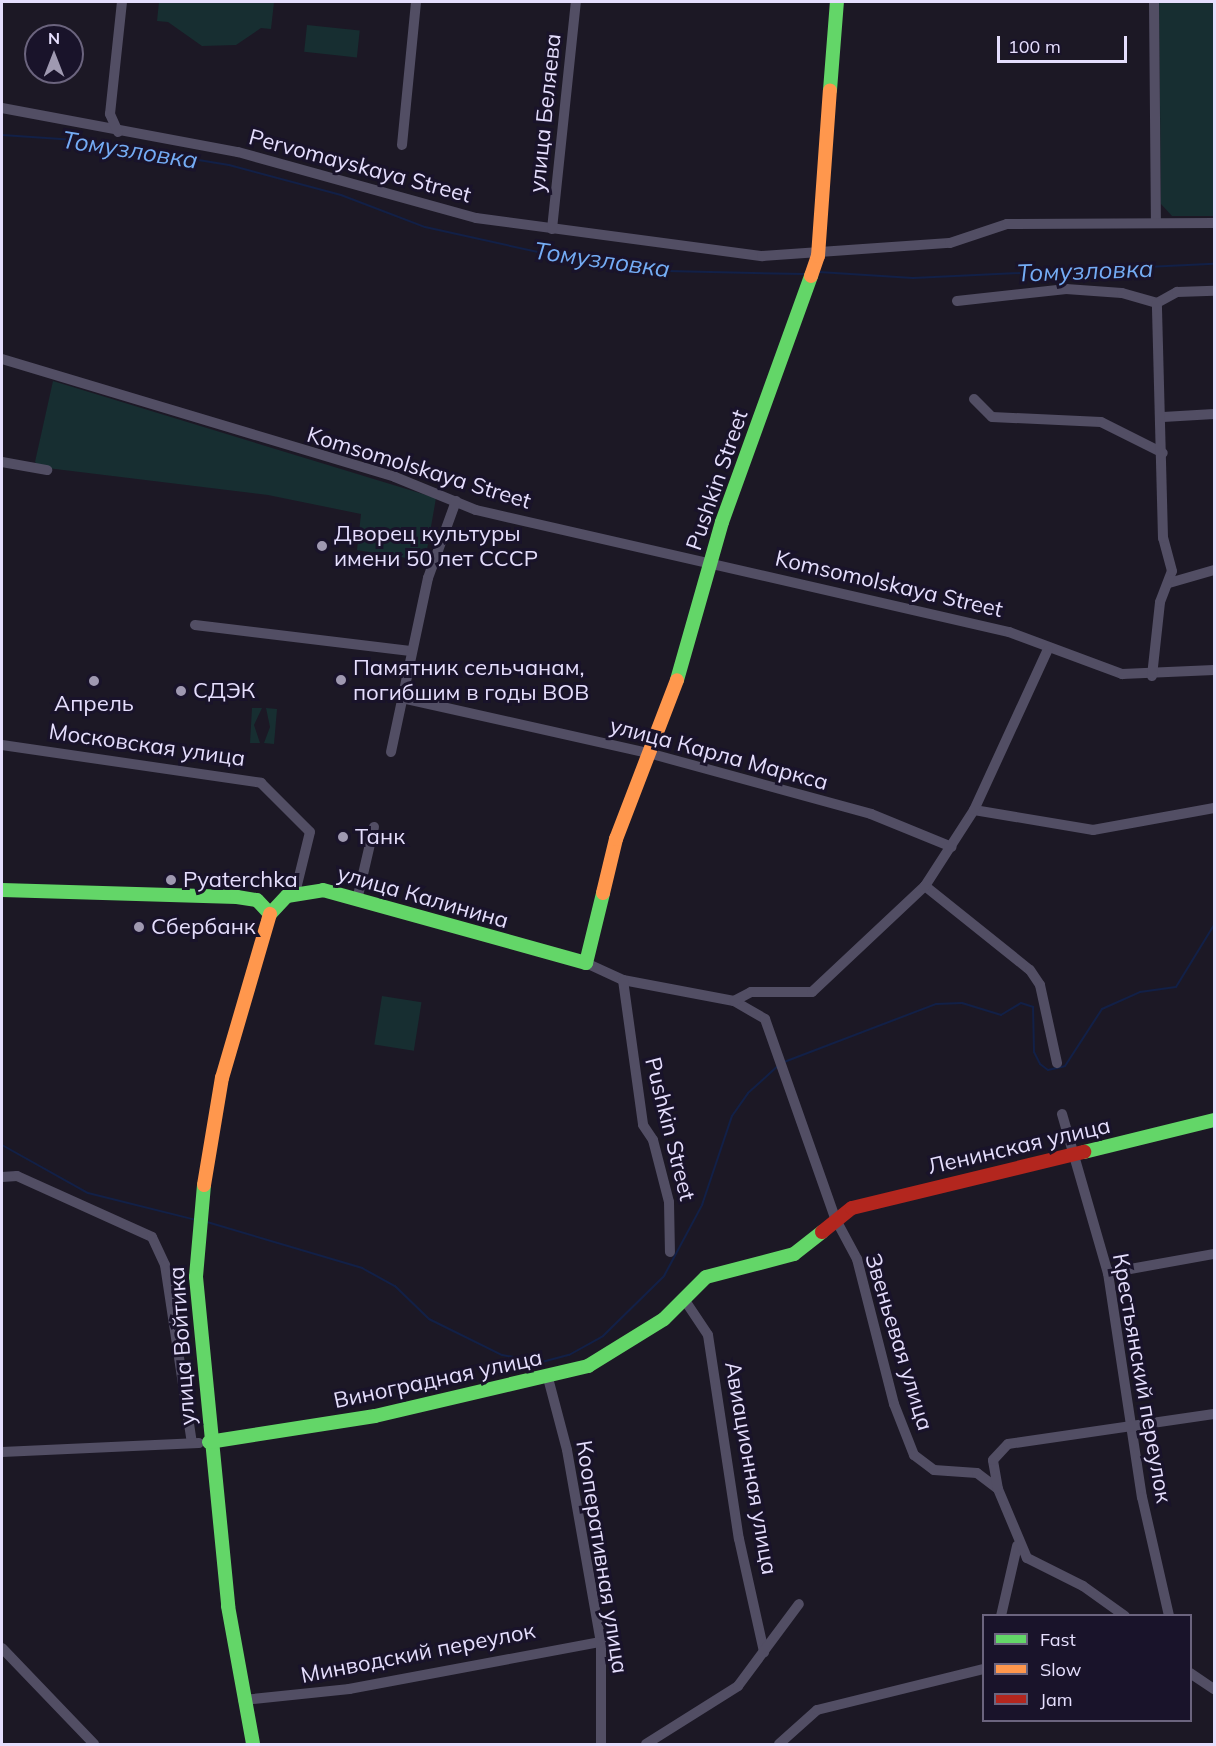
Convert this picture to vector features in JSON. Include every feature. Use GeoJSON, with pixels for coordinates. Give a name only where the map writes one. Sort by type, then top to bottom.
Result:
{"type":"FeatureCollection","features":[{"type":"Feature","properties":{"kind":"main road","name":"Pushkin Street"},"geometry":{"type":"LineString","coordinates":[[586,963],[616,839],[652,754],[710,563],[809,289],[818,254],[837,2]]}},
{"type":"Feature","properties":{"kind":"main road"},"geometry":{"type":"LineString","coordinates":[[2,890],[237,897],[257,900],[270,914],[295,893]]}},
{"type":"Feature","properties":{"kind":"main road","name":"улица Калинина"},"geometry":{"type":"LineString","coordinates":[[295,893],[323,890],[586,963]]}},
{"type":"Feature","properties":{"kind":"main road","name":"улица Войтика"},"geometry":{"type":"LineString","coordinates":[[253,1744],[243,1700],[209,1442],[196,1261],[201,1203],[222,1078],[270,914]]}},
{"type":"Feature","properties":{"kind":"main road","name":"Ленинская улица"},"geometry":{"type":"LineString","coordinates":[[835,1218],[874,1201],[1215,1120]]}},
{"type":"Feature","properties":{"kind":"main road","name":"Виноградная улица"},"geometry":{"type":"LineString","coordinates":[[209,1442],[375,1416],[548,1378],[588,1366],[629,1344],[719,1271],[794,1254],[835,1218]]}},
{"type":"Feature","properties":{"kind":"street"},"geometry":{"type":"LineString","coordinates":[[118,132],[110,114],[122,2]]}},
{"type":"Feature","properties":{"kind":"street"},"geometry":{"type":"LineString","coordinates":[[402,144],[416,2]]}},
{"type":"Feature","properties":{"kind":"street","name":"улица Беляева"},"geometry":{"type":"LineString","coordinates":[[552,229],[576,2]]}},
{"type":"Feature","properties":{"kind":"street"},"geometry":{"type":"LineString","coordinates":[[1154,2],[1156,222]]}},
{"type":"Feature","properties":{"kind":"street","name":"Pervomayskaya Street"},"geometry":{"type":"LineString","coordinates":[[2,108],[47,113],[118,132],[238,152],[397,200],[552,229],[762,256],[818,254],[950,243],[1007,224],[1215,223]]}},
{"type":"Feature","properties":{"kind":"street"},"geometry":{"type":"LineString","coordinates":[[957,301],[1066,289],[1122,293],[1156,303],[1177,292],[1215,291]]}},
{"type":"Feature","properties":{"kind":"street"},"geometry":{"type":"LineString","coordinates":[[1152,676],[1160,602],[1169,583],[1156,303]]}},
{"type":"Feature","properties":{"kind":"street","name":"Komsomolskaya Street"},"geometry":{"type":"LineString","coordinates":[[2,359],[395,477],[494,515],[1009,632],[1048,649],[1122,674],[1152,676],[1215,670]]}},
{"type":"Feature","properties":{"kind":"street"},"geometry":{"type":"LineString","coordinates":[[974,399],[992,417],[1101,422],[1163,453]]}},
{"type":"Feature","properties":{"kind":"street"},"geometry":{"type":"LineString","coordinates":[[1163,417],[1215,414]]}},
{"type":"Feature","properties":{"kind":"street"},"geometry":{"type":"LineString","coordinates":[[2,462],[47,471]]}},
{"type":"Feature","properties":{"kind":"street"},"geometry":{"type":"LineString","coordinates":[[391,752],[410,651],[456,501]]}},
{"type":"Feature","properties":{"kind":"street"},"geometry":{"type":"LineString","coordinates":[[1169,583],[1215,570]]}},
{"type":"Feature","properties":{"kind":"street"},"geometry":{"type":"LineString","coordinates":[[195,625],[410,651]]}},
{"type":"Feature","properties":{"kind":"street"},"geometry":{"type":"LineString","coordinates":[[734,1001],[751,992],[796,996],[828,983],[925,886],[974,810],[1048,649]]}},
{"type":"Feature","properties":{"kind":"street","name":"улица Карла Маркса"},"geometry":{"type":"LineString","coordinates":[[402,698],[652,754],[871,814],[952,847]]}},
{"type":"Feature","properties":{"kind":"street","name":"Московская улица"},"geometry":{"type":"LineString","coordinates":[[2,745],[261,783],[310,832],[295,893]]}},
{"type":"Feature","properties":{"kind":"street"},"geometry":{"type":"LineString","coordinates":[[974,810],[1093,830],[1215,808]]}},
{"type":"Feature","properties":{"kind":"street"},"geometry":{"type":"LineString","coordinates":[[357,900],[374,827]]}},
{"type":"Feature","properties":{"kind":"street"},"geometry":{"type":"LineString","coordinates":[[925,886],[1030,970],[1040,985],[1057,1063]]}},
{"type":"Feature","properties":{"kind":"street","name":"улица Калинина"},"geometry":{"type":"LineString","coordinates":[[586,963],[623,980],[734,1001],[765,1019],[790,1083]]}},
{"type":"Feature","properties":{"kind":"street","name":"Pushkin Street"},"geometry":{"type":"LineString","coordinates":[[623,980],[643,1125],[653,1140],[669,1203],[670,1252]]}},
{"type":"Feature","properties":{"kind":"street","name":"Звеньевая улица"},"geometry":{"type":"LineString","coordinates":[[790,1083],[835,1218],[857,1259],[894,1404],[914,1455],[934,1470],[977,1473],[998,1489]]}},
{"type":"Feature","properties":{"kind":"street","name":"Крестьянский переулок"},"geometry":{"type":"LineString","coordinates":[[1062,1114],[1071,1156],[1107,1272],[1130,1426],[1169,1614]]}},
{"type":"Feature","properties":{"kind":"street"},"geometry":{"type":"LineString","coordinates":[[2,1177],[17,1176],[152,1237],[165,1265],[192,1443]]}},
{"type":"Feature","properties":{"kind":"street"},"geometry":{"type":"LineString","coordinates":[[1107,1272],[1215,1254]]}},
{"type":"Feature","properties":{"kind":"street","name":"Авиационная улица"},"geometry":{"type":"LineString","coordinates":[[684,1299],[708,1335],[739,1539],[764,1652]]}},
{"type":"Feature","properties":{"kind":"street","name":"Кооперативная улица"},"geometry":{"type":"LineString","coordinates":[[548,1378],[567,1450],[601,1642],[601,1744]]}},
{"type":"Feature","properties":{"kind":"street"},"geometry":{"type":"LineString","coordinates":[[1122,1614],[1083,1586],[1040,1567],[1017,1546],[998,1489],[993,1460],[1008,1444],[1215,1414]]}},
{"type":"Feature","properties":{"kind":"street","name":"Виноградная улица"},"geometry":{"type":"LineString","coordinates":[[2,1452],[209,1442]]}},
{"type":"Feature","properties":{"kind":"street"},"geometry":{"type":"LineString","coordinates":[[1001,1614],[1017,1546]]}},
{"type":"Feature","properties":{"kind":"street"},"geometry":{"type":"LineString","coordinates":[[646,1744],[738,1686],[799,1604]]}},
{"type":"Feature","properties":{"kind":"street","name":"Минводский переулок"},"geometry":{"type":"LineString","coordinates":[[243,1700],[349,1689],[601,1642]]}},
{"type":"Feature","properties":{"kind":"street"},"geometry":{"type":"LineString","coordinates":[[2,1648],[94,1744]]}},
{"type":"Feature","properties":{"kind":"street"},"geometry":{"type":"LineString","coordinates":[[778,1744],[804,1717],[838,1702],[982,1669]]}},
{"type":"Feature","properties":{"kind":"street"},"geometry":{"type":"LineString","coordinates":[[1192,1674],[1215,1689]]}},
{"type":"Feature","properties":{"kind":"green space"},"geometry":{"type":"Polygon","coordinates":[[[159,2],[274,2],[271,29],[261,28],[236,45],[202,46],[168,22],[157,21],[159,2]]]}},
{"type":"Feature","properties":{"kind":"green space"},"geometry":{"type":"Polygon","coordinates":[[[1159,2],[1214,2],[1214,216],[1172,216],[1161,204],[1159,2]]]}},
{"type":"Feature","properties":{"kind":"green space"},"geometry":{"type":"Polygon","coordinates":[[[307,25],[360,31],[357,57],[304,52],[307,25]]]}},
{"type":"Feature","properties":{"kind":"green space"},"geometry":{"type":"Polygon","coordinates":[[[53,381],[436,498],[425,561],[357,550],[361,514],[268,495],[39,467],[35,462],[53,381]]]}},
{"type":"Feature","properties":{"kind":"green space"},"geometry":{"type":"Polygon","coordinates":[[[252,708],[262,708],[254,725],[260,743],[250,743],[252,708]]]}},
{"type":"Feature","properties":{"kind":"green space"},"geometry":{"type":"Polygon","coordinates":[[[266,708],[277,709],[274,744],[264,743],[270,727],[266,708]]]}},
{"type":"Feature","properties":{"kind":"green space"},"geometry":{"type":"Polygon","coordinates":[[[382,996],[422,1002],[414,1051],[374,1044],[382,996]]]}},
{"type":"Feature","properties":{"kind":"waterway","name":"Томузловка"},"geometry":{"type":"LineString","coordinates":[[2,135],[76,140],[229,165],[341,195],[425,227],[547,254],[667,271],[804,274]]}},
{"type":"Feature","properties":{"kind":"waterway","name":"Томузловка"},"geometry":{"type":"LineString","coordinates":[[819,272],[913,278],[1214,264]]}},
{"type":"Feature","properties":{"kind":"waterway"},"geometry":{"type":"LineString","coordinates":[[784,1062],[936,1004],[962,1003],[1001,1015],[1021,1003],[1033,1007],[1034,1052],[1040,1064],[1048,1070],[1065,1066],[1102,1009],[1140,992],[1176,987],[1214,925]]}},
{"type":"Feature","properties":{"kind":"waterway"},"geometry":{"type":"LineString","coordinates":[[207,1222],[362,1268],[395,1286],[429,1319],[502,1355],[542,1362],[569,1355],[603,1336],[664,1276],[702,1205],[732,1116],[748,1093],[779,1065]]}},
{"type":"Feature","properties":{"kind":"waterway"},"geometry":{"type":"LineString","coordinates":[[2,1145],[88,1193],[196,1220]]}},
{"type":"Feature","properties":{"kind":"traffic: fast"},"geometry":{"type":"LineString","coordinates":[[830,90],[837,2]]}},
{"type":"Feature","properties":{"kind":"traffic: fast"},"geometry":{"type":"LineString","coordinates":[[677,680],[722,522],[811,276]]}},
{"type":"Feature","properties":{"kind":"traffic: fast"},"geometry":{"type":"LineString","coordinates":[[2,890],[237,897],[257,900],[270,914]]}},
{"type":"Feature","properties":{"kind":"traffic: fast"},"geometry":{"type":"LineString","coordinates":[[270,914],[287,896],[323,890],[586,963],[603,893]]}},
{"type":"Feature","properties":{"kind":"traffic: fast"},"geometry":{"type":"LineString","coordinates":[[1084,1152],[1214,1120]]}},
{"type":"Feature","properties":{"kind":"traffic: fast"},"geometry":{"type":"LineString","coordinates":[[204,1185],[196,1277],[228,1606],[253,1744]]}},
{"type":"Feature","properties":{"kind":"traffic: fast"},"geometry":{"type":"LineString","coordinates":[[209,1442],[375,1416],[588,1366],[664,1319],[706,1277],[794,1254],[822,1232]]}},
{"type":"Feature","properties":{"kind":"traffic: slow"},"geometry":{"type":"LineString","coordinates":[[811,276],[818,256],[830,90]]}},
{"type":"Feature","properties":{"kind":"traffic: slow"},"geometry":{"type":"LineString","coordinates":[[603,893],[616,839],[677,680]]}},
{"type":"Feature","properties":{"kind":"traffic: slow"},"geometry":{"type":"LineString","coordinates":[[204,1185],[222,1078],[270,914]]}},
{"type":"Feature","properties":{"kind":"traffic: jam"},"geometry":{"type":"LineString","coordinates":[[822,1232],[852,1208],[1084,1152]]}},
{"type":"Feature","properties":{"kind":"place","name":"Дворец культуры имени 50 лет СССР"},"geometry":{"type":"Point","coordinates":[322,546]}},
{"type":"Feature","properties":{"kind":"place","name":"Памятник сельчанам, погибшим в годы ВОВ"},"geometry":{"type":"Point","coordinates":[341,680]}},
{"type":"Feature","properties":{"kind":"place","name":"Апрель"},"geometry":{"type":"Point","coordinates":[94,681]}},
{"type":"Feature","properties":{"kind":"place","name":"СДЭК"},"geometry":{"type":"Point","coordinates":[181,691]}},
{"type":"Feature","properties":{"kind":"place","name":"Танк"},"geometry":{"type":"Point","coordinates":[343,837]}},
{"type":"Feature","properties":{"kind":"place","name":"Pyaterchka"},"geometry":{"type":"Point","coordinates":[171,880]}},
{"type":"Feature","properties":{"kind":"place","name":"Сбербанк"},"geometry":{"type":"Point","coordinates":[139,927]}}]}
